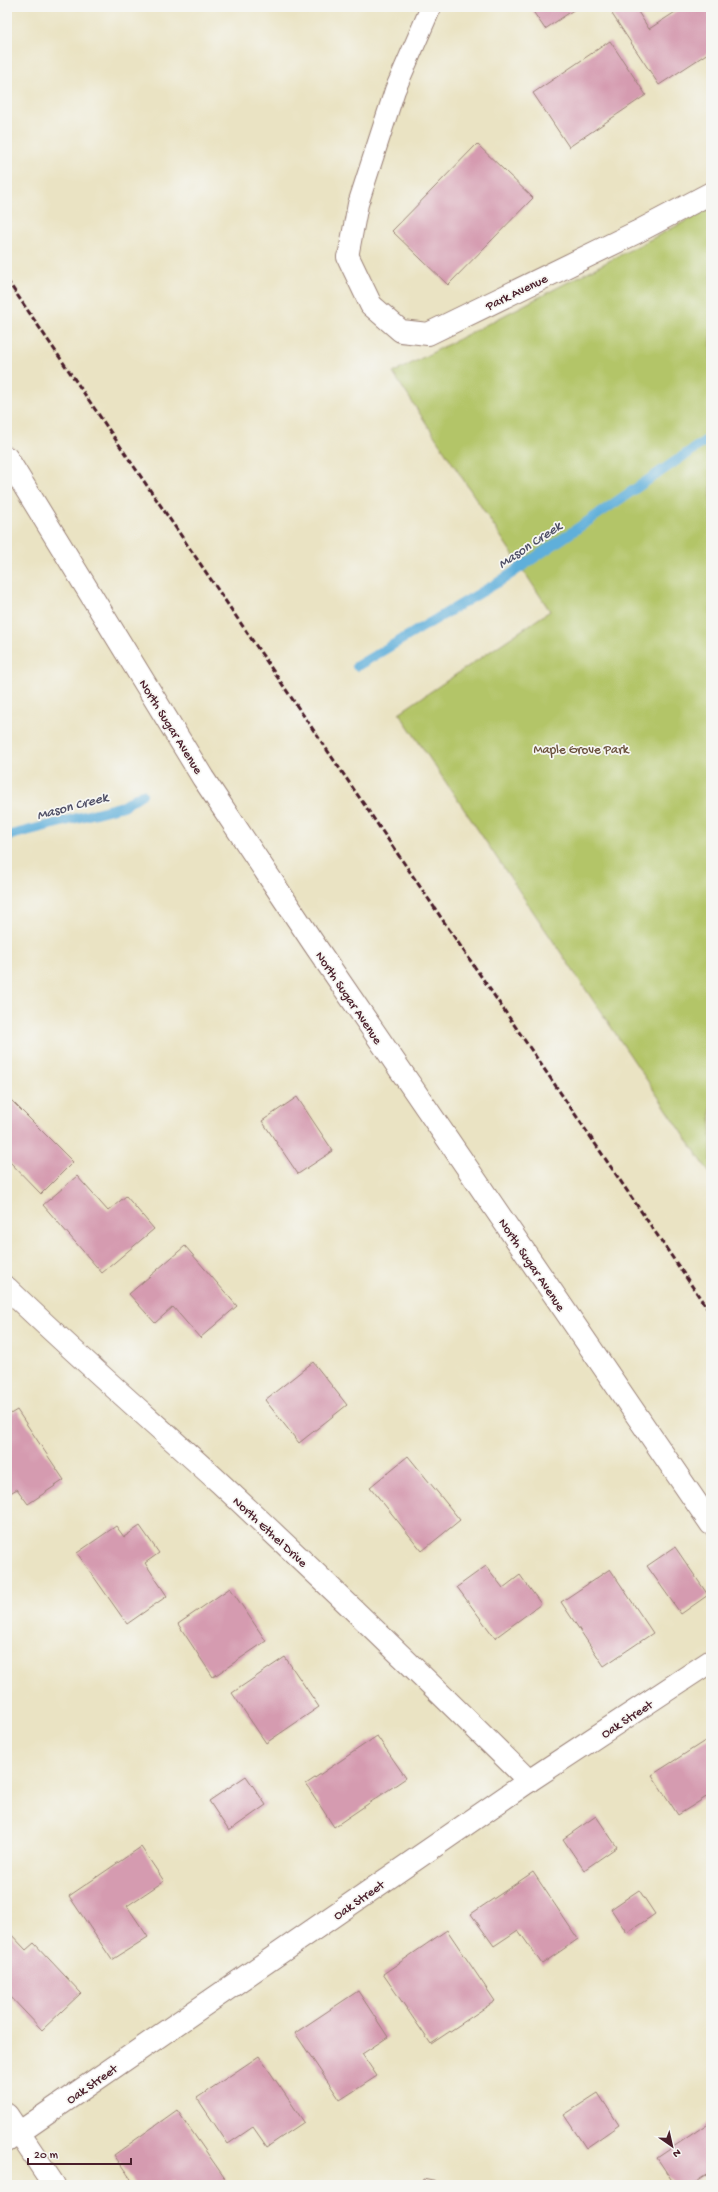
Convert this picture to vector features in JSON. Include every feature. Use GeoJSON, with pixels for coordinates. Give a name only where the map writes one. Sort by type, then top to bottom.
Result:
{"type":"FeatureCollection","features":[{"type":"Feature","properties":{"kind":"street","name":"Park Avenue"},"geometry":{"type":"LineString","coordinates":[[348,257],[371,304],[401,331],[428,334],[637,232],[711,193]]}},
{"type":"Feature","properties":{"kind":"street","name":"North Sugar Avenue"},"geometry":{"type":"LineString","coordinates":[[7,458],[203,778],[314,944],[711,1524]]}},
{"type":"Feature","properties":{"kind":"street","name":"North Ethel Drive"},"geometry":{"type":"LineString","coordinates":[[7,1288],[60,1339],[219,1482],[376,1630],[529,1781]]}},
{"type":"Feature","properties":{"kind":"street","name":"Oak Street"},"geometry":{"type":"LineString","coordinates":[[13,2137],[529,1781],[711,1662]]}},
{"type":"Feature","properties":{"kind":"street"},"geometry":{"type":"LineString","coordinates":[[7,2115],[13,2137],[54,2185]]}},
{"type":"Feature","properties":{"kind":"lane"},"geometry":{"type":"LineString","coordinates":[[348,257],[358,204],[395,90],[430,7]]}},
{"type":"Feature","properties":{"kind":"green space","name":"Maple Grove Park"},"geometry":{"type":"Polygon","coordinates":[[[711,208],[711,1175],[399,713],[550,611],[393,373],[711,208]]]}},
{"type":"Feature","properties":{"kind":"building"},"geometry":{"type":"Polygon","coordinates":[[[530,7],[578,7],[545,29],[530,7]]]}},
{"type":"Feature","properties":{"kind":"building"},"geometry":{"type":"Polygon","coordinates":[[[623,7],[635,7],[649,29],[683,7],[711,7],[711,51],[659,85],[612,14],[623,7]]]}},
{"type":"Feature","properties":{"kind":"building"},"geometry":{"type":"Polygon","coordinates":[[[610,41],[646,95],[569,147],[533,93],[610,41]]]}},
{"type":"Feature","properties":{"kind":"building"},"geometry":{"type":"Polygon","coordinates":[[[477,144],[533,198],[448,285],[392,231],[477,144]]]}},
{"type":"Feature","properties":{"kind":"building"},"geometry":{"type":"Polygon","coordinates":[[[8,1097],[73,1162],[41,1194],[7,1159],[8,1097]]]}},
{"type":"Feature","properties":{"kind":"building"},"geometry":{"type":"Polygon","coordinates":[[[297,1097],[333,1151],[298,1174],[262,1121],[297,1097]]]}},
{"type":"Feature","properties":{"kind":"building"},"geometry":{"type":"Polygon","coordinates":[[[77,1176],[108,1211],[126,1196],[154,1229],[102,1273],[43,1205],[77,1176]]]}},
{"type":"Feature","properties":{"kind":"building"},"geometry":{"type":"Polygon","coordinates":[[[185,1246],[237,1306],[200,1338],[173,1307],[155,1323],[129,1294],[185,1246]]]}},
{"type":"Feature","properties":{"kind":"building"},"geometry":{"type":"Polygon","coordinates":[[[313,1362],[347,1405],[299,1443],[265,1400],[313,1362]]]}},
{"type":"Feature","properties":{"kind":"building"},"geometry":{"type":"Polygon","coordinates":[[[17,1410],[64,1480],[28,1504],[17,1489],[7,1495],[7,1416],[17,1410]]]}},
{"type":"Feature","properties":{"kind":"building"},"geometry":{"type":"Polygon","coordinates":[[[408,1456],[460,1520],[422,1551],[370,1487],[408,1456]]]}},
{"type":"Feature","properties":{"kind":"building"},"geometry":{"type":"Polygon","coordinates":[[[116,1526],[124,1537],[140,1526],[159,1553],[145,1563],[167,1596],[127,1624],[77,1553],[116,1526]]]}},
{"type":"Feature","properties":{"kind":"building"},"geometry":{"type":"Polygon","coordinates":[[[675,1547],[708,1595],[681,1614],[647,1566],[675,1547]]]}},
{"type":"Feature","properties":{"kind":"building"},"geometry":{"type":"Polygon","coordinates":[[[486,1566],[503,1588],[520,1575],[541,1604],[495,1638],[457,1587],[486,1566]]]}},
{"type":"Feature","properties":{"kind":"building"},"geometry":{"type":"Polygon","coordinates":[[[610,1569],[653,1633],[604,1666],[561,1602],[610,1569]]]}},
{"type":"Feature","properties":{"kind":"building"},"geometry":{"type":"Polygon","coordinates":[[[230,1588],[266,1641],[213,1677],[178,1624],[230,1588]]]}},
{"type":"Feature","properties":{"kind":"building"},"geometry":{"type":"Polygon","coordinates":[[[285,1657],[319,1707],[266,1743],[232,1693],[285,1657]]]}},
{"type":"Feature","properties":{"kind":"building"},"geometry":{"type":"Polygon","coordinates":[[[377,1736],[406,1778],[334,1827],[306,1784],[377,1736]]]}},
{"type":"Feature","properties":{"kind":"building"},"geometry":{"type":"Polygon","coordinates":[[[711,1737],[711,1794],[678,1815],[652,1775],[711,1737]]]}},
{"type":"Feature","properties":{"kind":"building"},"geometry":{"type":"Polygon","coordinates":[[[246,1776],[266,1805],[229,1831],[209,1801],[246,1776]]]}},
{"type":"Feature","properties":{"kind":"building"},"geometry":{"type":"Polygon","coordinates":[[[596,1816],[617,1847],[584,1870],[563,1839],[596,1816]]]}},
{"type":"Feature","properties":{"kind":"building"},"geometry":{"type":"Polygon","coordinates":[[[141,1847],[164,1881],[127,1906],[148,1937],[112,1960],[69,1896],[141,1847]]]}},
{"type":"Feature","properties":{"kind":"building"},"geometry":{"type":"Polygon","coordinates":[[[533,1872],[578,1939],[542,1964],[518,1930],[494,1946],[471,1914],[533,1872]]]}},
{"type":"Feature","properties":{"kind":"building"},"geometry":{"type":"Polygon","coordinates":[[[639,1890],[655,1914],[627,1933],[611,1909],[639,1890]]]}},
{"type":"Feature","properties":{"kind":"building"},"geometry":{"type":"Polygon","coordinates":[[[7,1930],[26,1950],[34,1943],[81,1993],[42,2030],[7,1993],[7,1930]]]}},
{"type":"Feature","properties":{"kind":"building"},"geometry":{"type":"Polygon","coordinates":[[[447,1930],[495,2001],[431,2044],[383,1974],[447,1930]]]}},
{"type":"Feature","properties":{"kind":"building"},"geometry":{"type":"Polygon","coordinates":[[[358,1991],[388,2037],[362,2054],[377,2076],[340,2100],[295,2033],[358,1991]]]}},
{"type":"Feature","properties":{"kind":"building"},"geometry":{"type":"Polygon","coordinates":[[[259,2056],[304,2122],[267,2147],[253,2127],[228,2144],[197,2098],[259,2056]]]}},
{"type":"Feature","properties":{"kind":"building"},"geometry":{"type":"Polygon","coordinates":[[[598,2093],[619,2125],[586,2148],[564,2115],[598,2093]]]}},
{"type":"Feature","properties":{"kind":"building"},"geometry":{"type":"Polygon","coordinates":[[[177,2110],[226,2180],[219,2185],[176,2185],[173,2181],[168,2185],[135,2185],[114,2155],[177,2110]]]}},
{"type":"Feature","properties":{"kind":"building"},"geometry":{"type":"Polygon","coordinates":[[[710,2122],[711,2172],[691,2185],[675,2185],[657,2158],[710,2122]]]}},
{"type":"Feature","properties":{"kind":"building"},"geometry":{"type":"Polygon","coordinates":[[[423,2179],[447,2184],[447,2185],[422,2185],[423,2179]]]}},
{"type":"Feature","properties":{"kind":"waterway","name":"Mason Creek"},"geometry":{"type":"LineString","coordinates":[[357,666],[502,580],[711,437]]}},
{"type":"Feature","properties":{"kind":"waterway","name":"Mason Creek"},"geometry":{"type":"LineString","coordinates":[[7,836],[123,806],[142,794]]}},
{"type":"Feature","properties":{"kind":"railway"},"geometry":{"type":"LineString","coordinates":[[7,280],[711,1314]]}}]}
